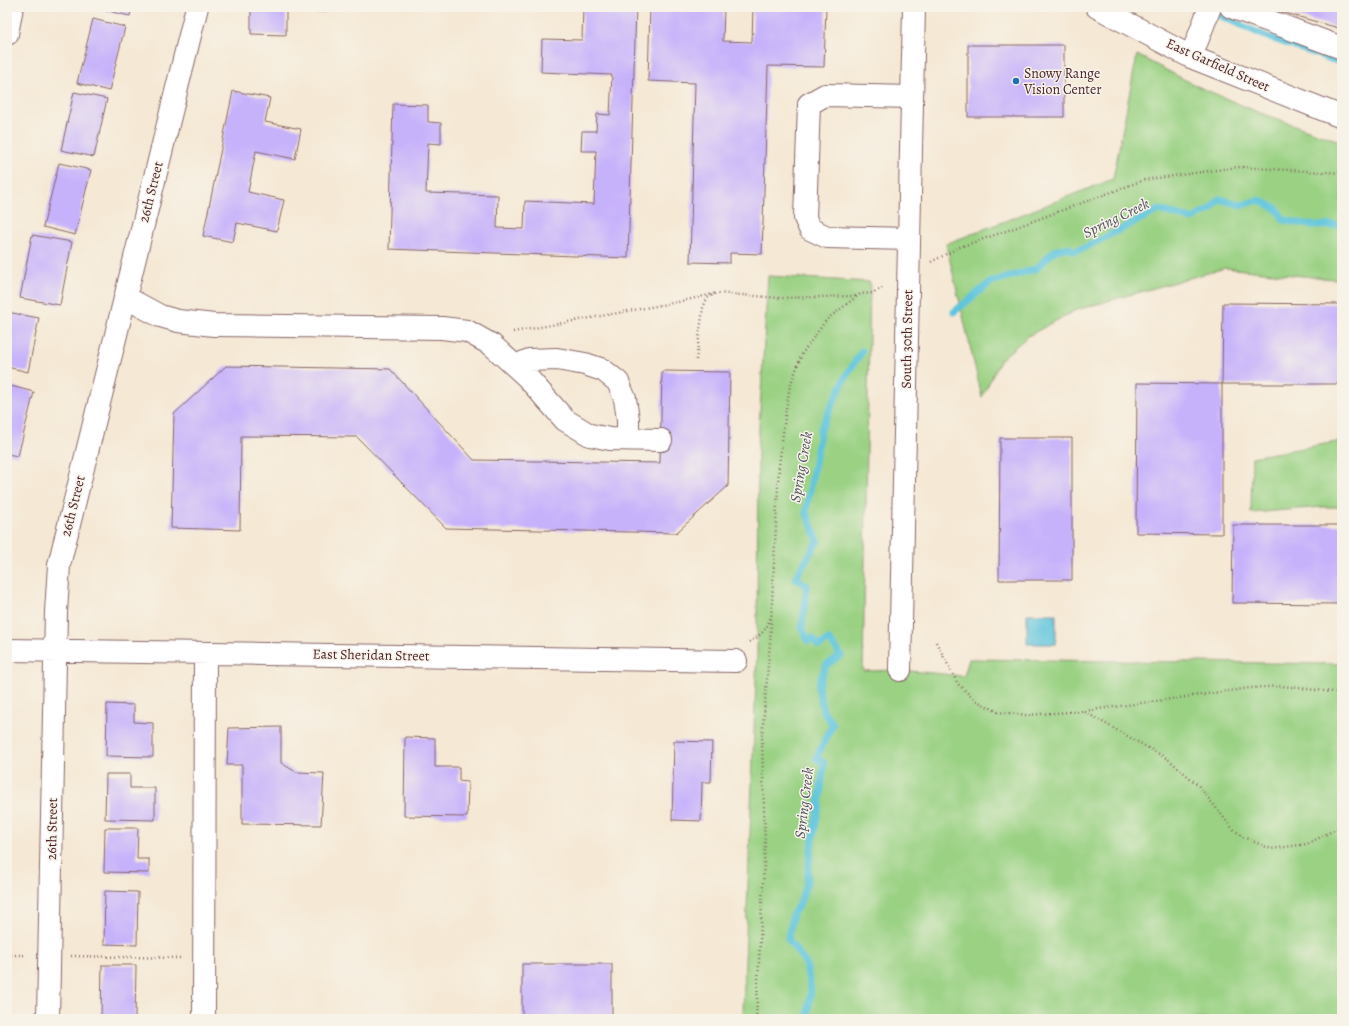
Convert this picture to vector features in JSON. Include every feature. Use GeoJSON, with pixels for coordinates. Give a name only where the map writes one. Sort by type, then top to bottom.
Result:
{"type":"FeatureCollection","features":[{"type":"Feature","properties":{"kind":"street"},"geometry":{"type":"LineString","coordinates":[[7,34],[12,7]]}},
{"type":"Feature","properties":{"kind":"street","name":"26th Street"},"geometry":{"type":"LineString","coordinates":[[48,1019],[58,565],[197,7]]}},
{"type":"Feature","properties":{"kind":"street","name":"South 30th Street"},"geometry":{"type":"LineString","coordinates":[[900,670],[914,7]]}},
{"type":"Feature","properties":{"kind":"street","name":"East Garfield Street"},"geometry":{"type":"LineString","coordinates":[[1096,7],[1191,57],[1342,117]]}},
{"type":"Feature","properties":{"kind":"street"},"geometry":{"type":"LineString","coordinates":[[1191,57],[1210,7]]}},
{"type":"Feature","properties":{"kind":"street"},"geometry":{"type":"LineString","coordinates":[[1231,7],[1342,48]]}},
{"type":"Feature","properties":{"kind":"street"},"geometry":{"type":"LineString","coordinates":[[909,239],[826,238],[810,229],[805,218],[809,104],[824,96],[912,97]]}},
{"type":"Feature","properties":{"kind":"street"},"geometry":{"type":"LineString","coordinates":[[125,297],[160,316],[178,322],[442,328],[467,331],[492,345],[527,377],[565,420],[590,435],[610,439],[661,440]]}},
{"type":"Feature","properties":{"kind":"street"},"geometry":{"type":"LineString","coordinates":[[515,366],[529,360],[557,359],[585,364],[603,370],[618,382],[625,400],[628,420],[628,439]]}},
{"type":"Feature","properties":{"kind":"street","name":"East Sheridan Street"},"geometry":{"type":"LineString","coordinates":[[7,650],[736,661]]}},
{"type":"Feature","properties":{"kind":"street"},"geometry":{"type":"LineString","coordinates":[[204,1019],[205,653]]}},
{"type":"Feature","properties":{"kind":"path"},"geometry":{"type":"LineString","coordinates":[[508,333],[678,302],[717,293],[780,298],[855,297],[860,294],[873,293],[960,247],[1144,180],[1238,167],[1342,173]]}},
{"type":"Feature","properties":{"kind":"path"},"geometry":{"type":"LineString","coordinates":[[696,360],[703,308],[707,298],[717,293]]}},
{"type":"Feature","properties":{"kind":"path"},"geometry":{"type":"LineString","coordinates":[[756,1019],[764,845],[762,738],[772,614],[779,466],[790,386],[802,354],[826,320],[860,294]]}},
{"type":"Feature","properties":{"kind":"path"},"geometry":{"type":"LineString","coordinates":[[736,661],[735,656],[739,649],[757,638],[766,629],[772,614]]}},
{"type":"Feature","properties":{"kind":"path"},"geometry":{"type":"LineString","coordinates":[[936,642],[958,684],[975,700],[998,712],[1026,715],[1084,711],[1250,688],[1282,686],[1342,693]]}},
{"type":"Feature","properties":{"kind":"path"},"geometry":{"type":"LineString","coordinates":[[1084,711],[1168,759],[1198,785],[1232,828],[1243,837],[1271,849],[1307,844],[1342,826]]}},
{"type":"Feature","properties":{"kind":"path"},"geometry":{"type":"LineString","coordinates":[[7,955],[204,959]]}},
{"type":"Feature","properties":{"kind":"green space"},"geometry":{"type":"Polygon","coordinates":[[[1137,55],[1197,86],[1255,111],[1342,142],[1342,280],[1225,268],[1076,310],[1028,336],[1001,359],[982,397],[946,244],[1113,179],[1137,55]]]}},
{"type":"Feature","properties":{"kind":"green space"},"geometry":{"type":"Polygon","coordinates":[[[768,276],[870,282],[863,671],[900,670],[964,676],[969,659],[1342,664],[1342,1019],[732,1019],[743,1013],[757,653],[758,444],[768,276]]]}},
{"type":"Feature","properties":{"kind":"green space"},"geometry":{"type":"Polygon","coordinates":[[[1342,441],[1342,507],[1323,507],[1251,513],[1252,457],[1342,441]]]}},
{"type":"Feature","properties":{"kind":"water"},"geometry":{"type":"Polygon","coordinates":[[[1027,614],[1056,614],[1056,644],[1027,644],[1027,614]]]}},
{"type":"Feature","properties":{"kind":"building"},"geometry":{"type":"Polygon","coordinates":[[[90,7],[132,7],[130,16],[90,7]]]}},
{"type":"Feature","properties":{"kind":"building"},"geometry":{"type":"Polygon","coordinates":[[[251,7],[326,7],[326,12],[286,11],[286,35],[251,34],[251,7]]]}},
{"type":"Feature","properties":{"kind":"building"},"geometry":{"type":"Polygon","coordinates":[[[583,7],[636,7],[628,258],[389,249],[393,104],[428,105],[428,122],[441,123],[441,144],[428,143],[426,193],[498,195],[497,228],[524,229],[525,201],[594,204],[596,151],[581,151],[582,131],[596,131],[597,114],[610,115],[612,75],[541,72],[542,39],[582,40],[583,7]]]}},
{"type":"Feature","properties":{"kind":"building"},"geometry":{"type":"Polygon","coordinates":[[[650,7],[724,7],[723,41],[752,42],[753,7],[826,7],[824,67],[768,66],[762,254],[730,253],[730,263],[690,262],[695,83],[648,81],[650,7]]]}},
{"type":"Feature","properties":{"kind":"building"},"geometry":{"type":"Polygon","coordinates":[[[1264,7],[1342,7],[1342,29],[1264,7]]]}},
{"type":"Feature","properties":{"kind":"building"},"geometry":{"type":"Polygon","coordinates":[[[93,19],[125,27],[109,91],[77,83],[93,19]]]}},
{"type":"Feature","properties":{"kind":"building","name":"Snowy Range Vision Center"},"geometry":{"type":"Polygon","coordinates":[[[968,45],[1064,45],[1064,117],[968,117],[968,45]]]}},
{"type":"Feature","properties":{"kind":"building"},"geometry":{"type":"Polygon","coordinates":[[[233,91],[270,98],[265,122],[301,129],[295,159],[256,151],[248,192],[284,200],[277,231],[237,223],[233,242],[203,236],[233,91]]]}},
{"type":"Feature","properties":{"kind":"building"},"geometry":{"type":"Polygon","coordinates":[[[74,92],[107,99],[94,157],[61,150],[74,92]]]}},
{"type":"Feature","properties":{"kind":"building"},"geometry":{"type":"Polygon","coordinates":[[[59,163],[91,170],[75,235],[43,227],[59,163]]]}},
{"type":"Feature","properties":{"kind":"building"},"geometry":{"type":"Polygon","coordinates":[[[32,235],[72,242],[60,305],[20,298],[32,235]]]}},
{"type":"Feature","properties":{"kind":"building"},"geometry":{"type":"Polygon","coordinates":[[[1223,303],[1342,304],[1342,384],[1222,384],[1223,303]]]}},
{"type":"Feature","properties":{"kind":"building"},"geometry":{"type":"Polygon","coordinates":[[[7,312],[39,318],[28,372],[7,367],[7,312]]]}},
{"type":"Feature","properties":{"kind":"building"},"geometry":{"type":"Polygon","coordinates":[[[226,366],[390,369],[474,460],[660,463],[662,371],[730,372],[728,486],[676,533],[446,528],[357,437],[241,436],[240,530],[171,528],[174,414],[226,366]]]}},
{"type":"Feature","properties":{"kind":"building"},"geometry":{"type":"Polygon","coordinates":[[[1137,383],[1222,384],[1222,534],[1136,533],[1137,383]]]}},
{"type":"Feature","properties":{"kind":"building"},"geometry":{"type":"Polygon","coordinates":[[[7,385],[34,392],[18,456],[7,454],[7,385]]]}},
{"type":"Feature","properties":{"kind":"building"},"geometry":{"type":"Polygon","coordinates":[[[1000,438],[1072,438],[1072,580],[999,580],[1000,438]]]}},
{"type":"Feature","properties":{"kind":"building"},"geometry":{"type":"Polygon","coordinates":[[[1233,525],[1342,525],[1342,604],[1232,603],[1233,525]]]}},
{"type":"Feature","properties":{"kind":"building"},"geometry":{"type":"Polygon","coordinates":[[[107,704],[134,705],[134,722],[153,723],[153,757],[106,756],[107,704]]]}},
{"type":"Feature","properties":{"kind":"building"},"geometry":{"type":"Polygon","coordinates":[[[281,727],[281,763],[296,772],[324,773],[321,825],[242,824],[242,765],[227,765],[229,728],[281,727]]]}},
{"type":"Feature","properties":{"kind":"building"},"geometry":{"type":"Polygon","coordinates":[[[405,737],[435,738],[435,767],[459,767],[459,781],[468,782],[467,817],[404,816],[405,737]]]}},
{"type":"Feature","properties":{"kind":"building"},"geometry":{"type":"Polygon","coordinates":[[[674,741],[712,742],[711,782],[702,782],[701,821],[672,820],[674,741]]]}},
{"type":"Feature","properties":{"kind":"building"},"geometry":{"type":"Polygon","coordinates":[[[106,774],[130,774],[130,788],[155,788],[155,820],[105,819],[106,774]]]}},
{"type":"Feature","properties":{"kind":"building"},"geometry":{"type":"Polygon","coordinates":[[[105,828],[138,828],[137,859],[149,859],[149,873],[104,872],[105,828]]]}},
{"type":"Feature","properties":{"kind":"building"},"geometry":{"type":"Polygon","coordinates":[[[105,891],[138,892],[137,945],[104,944],[105,891]]]}},
{"type":"Feature","properties":{"kind":"building"},"geometry":{"type":"Polygon","coordinates":[[[522,964],[612,964],[612,1019],[522,1019],[522,964]]]}},
{"type":"Feature","properties":{"kind":"building"},"geometry":{"type":"Polygon","coordinates":[[[102,965],[136,965],[135,1019],[101,1018],[102,965]]]}},
{"type":"Feature","properties":{"kind":"waterway"},"geometry":{"type":"LineString","coordinates":[[1210,11],[1265,36],[1342,63]]}},
{"type":"Feature","properties":{"kind":"waterway","name":"Spring Creek"},"geometry":{"type":"LineString","coordinates":[[954,312],[991,282],[1036,269],[1054,251],[1068,247],[1073,251],[1084,248],[1159,210],[1192,219],[1211,209],[1219,199],[1242,205],[1259,200],[1277,209],[1284,220],[1315,226],[1342,225]]}},
{"type":"Feature","properties":{"kind":"waterway","name":"Spring Creek"},"geometry":{"type":"LineString","coordinates":[[807,1019],[811,990],[806,964],[788,939],[793,914],[800,903],[807,882],[819,805],[824,763],[816,758],[833,724],[823,711],[818,686],[826,665],[841,655],[829,640],[819,646],[812,638],[808,641],[802,628],[807,585],[795,578],[818,541],[806,512],[821,428],[846,376],[862,351]]}},
{"type":"Feature","properties":{"kind":"place","name":"Snowy Range Vision Center"},"geometry":{"type":"Point","coordinates":[1016,81]}}]}
